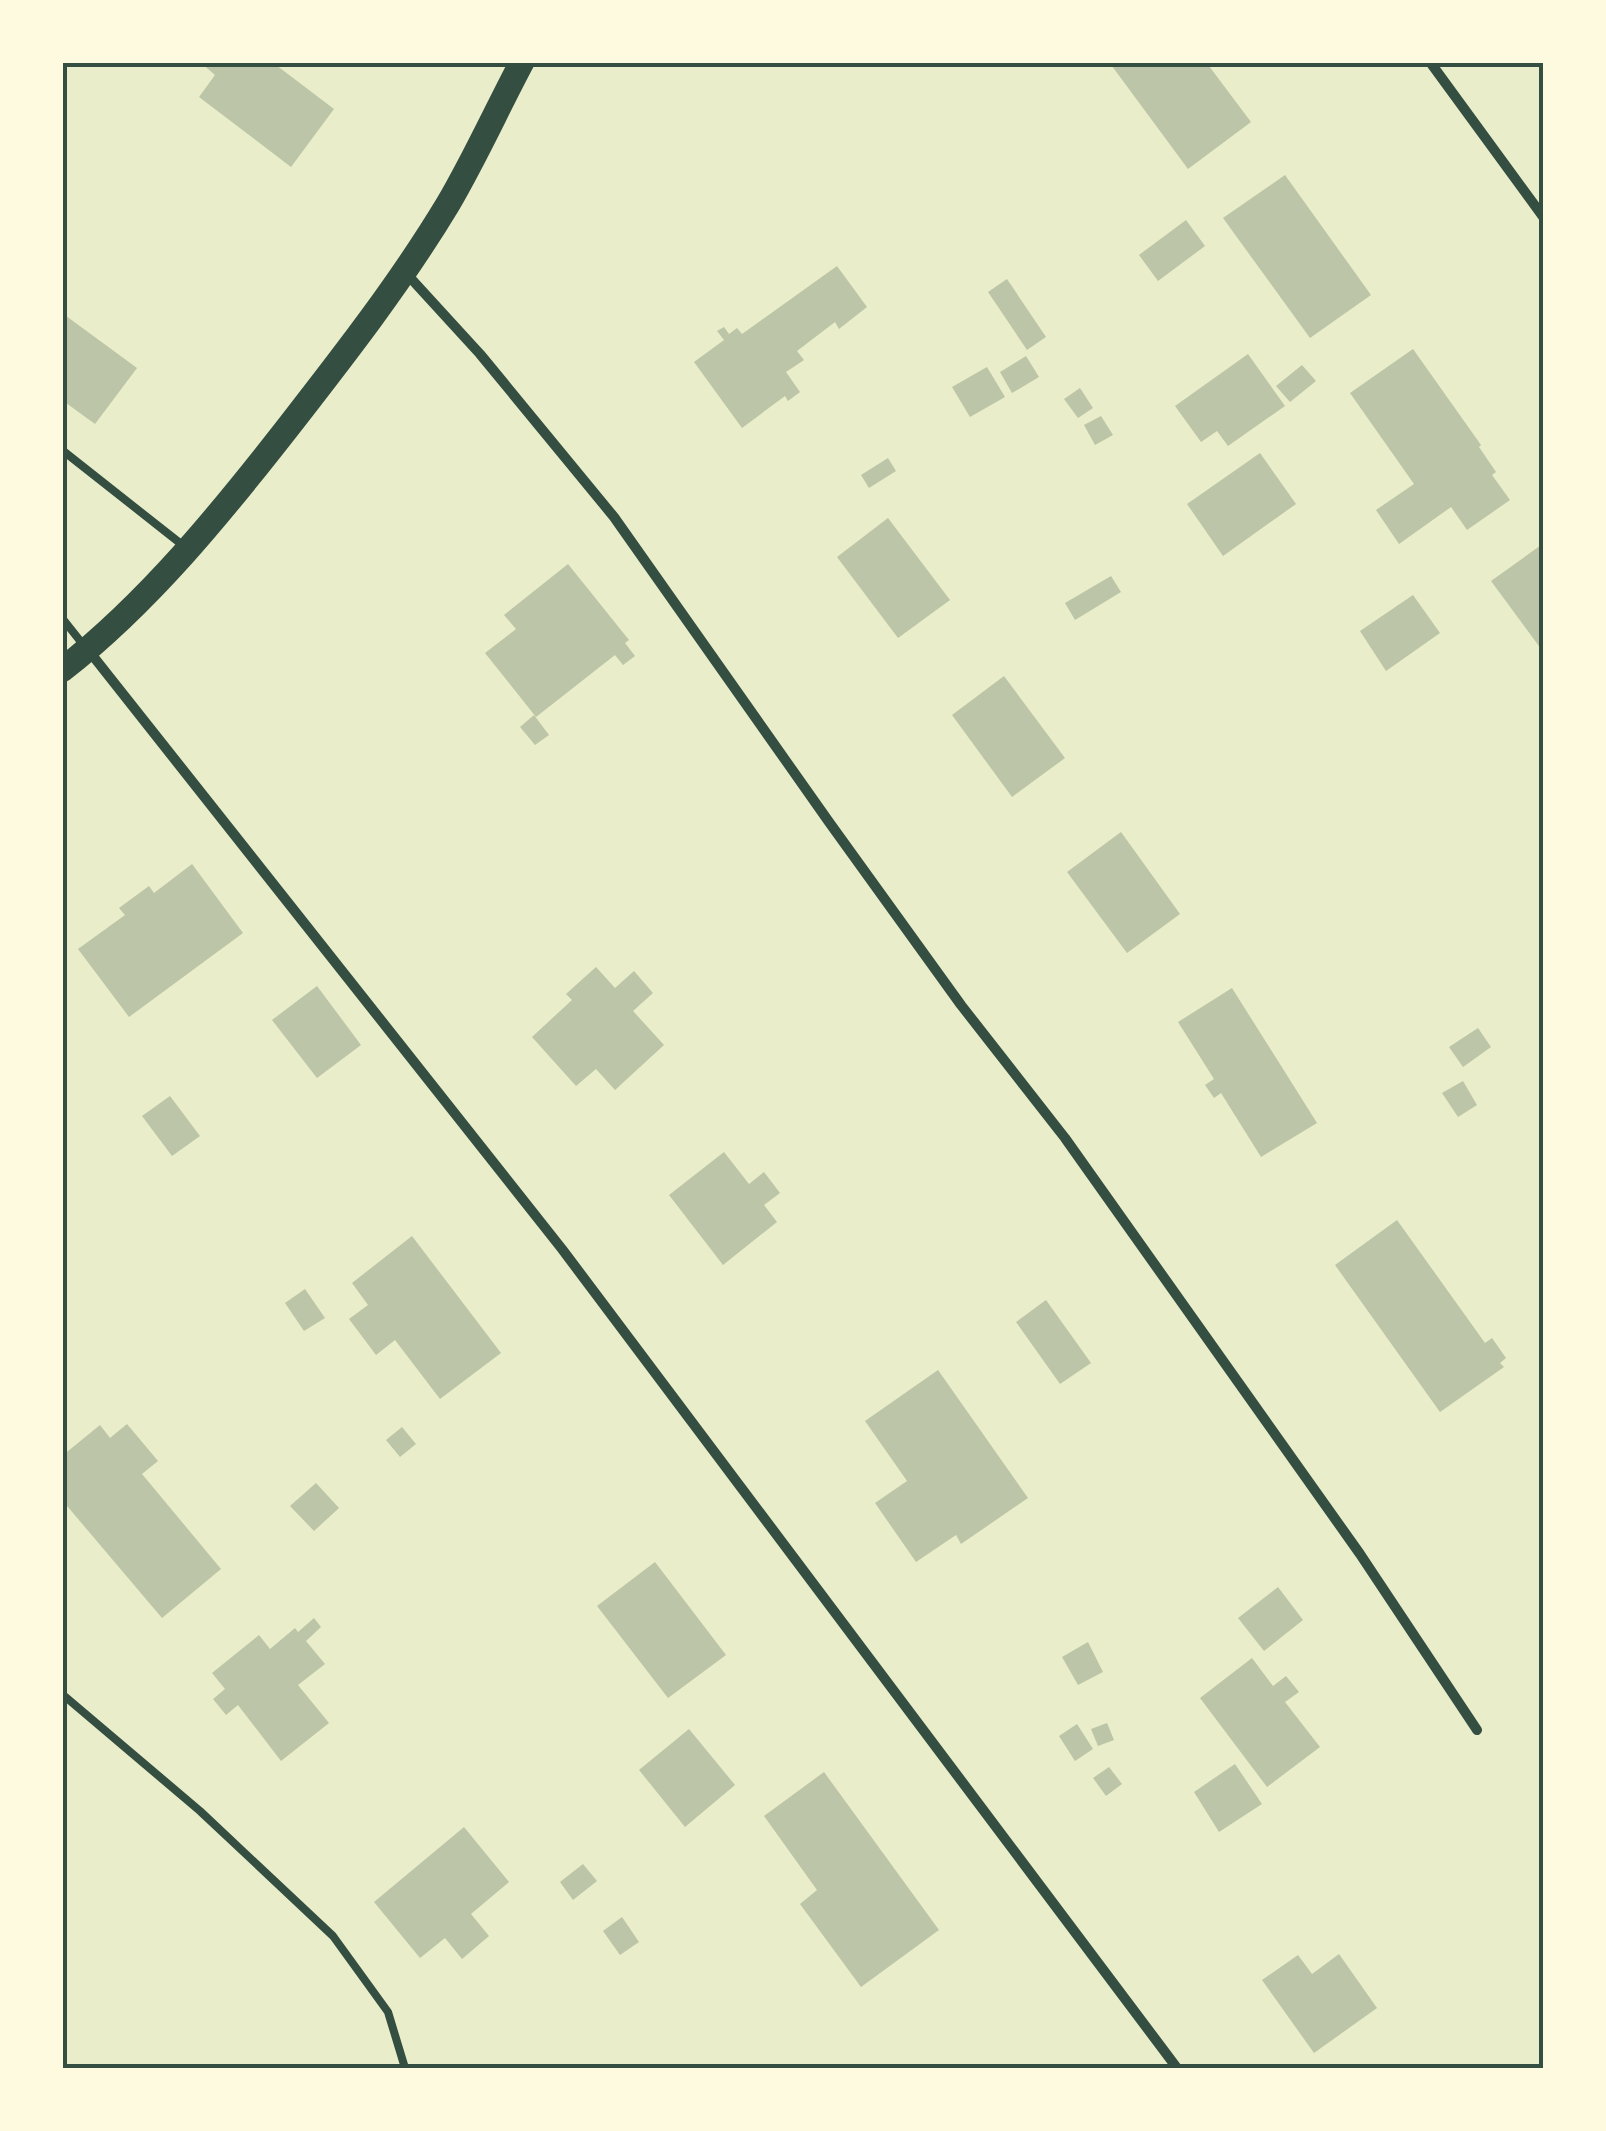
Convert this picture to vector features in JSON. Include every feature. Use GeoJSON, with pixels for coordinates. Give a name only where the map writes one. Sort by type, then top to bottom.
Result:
{"type":"FeatureCollection","features":[{"type":"Feature","properties":{"kind":"main road"},"geometry":{"type":"LineString","coordinates":[[62,670],[88,650],[188,549],[301,410],[404,271],[449,202],[522,62]]}},
{"type":"Feature","properties":{"kind":"street"},"geometry":{"type":"LineString","coordinates":[[1430,62],[1544,218]]}},
{"type":"Feature","properties":{"kind":"street"},"geometry":{"type":"LineString","coordinates":[[404,271],[480,354],[614,517],[828,822],[1065,1138],[1360,1554],[1477,1730]]}},
{"type":"Feature","properties":{"kind":"street"},"geometry":{"type":"LineString","coordinates":[[88,650],[562,1249],[1177,2068]]}},
{"type":"Feature","properties":{"kind":"lane"},"geometry":{"type":"LineString","coordinates":[[62,450],[188,549]]}},
{"type":"Feature","properties":{"kind":"lane"},"geometry":{"type":"LineString","coordinates":[[62,618],[88,650]]}},
{"type":"Feature","properties":{"kind":"lane"},"geometry":{"type":"LineString","coordinates":[[62,1694],[186,1798],[333,1936],[388,2012],[404,2068]]}},
{"type":"Feature","properties":{"kind":"building"},"geometry":{"type":"Polygon","coordinates":[[[200,62],[272,62],[334,109],[291,167],[199,97],[215,75],[200,62]]]}},
{"type":"Feature","properties":{"kind":"building"},"geometry":{"type":"Polygon","coordinates":[[[1109,62],[1206,62],[1251,122],[1188,169],[1109,62]]]}},
{"type":"Feature","properties":{"kind":"building"},"geometry":{"type":"Polygon","coordinates":[[[1285,175],[1371,295],[1310,338],[1223,218],[1285,175]]]}},
{"type":"Feature","properties":{"kind":"building"},"geometry":{"type":"Polygon","coordinates":[[[1186,220],[1205,246],[1158,281],[1139,255],[1186,220]]]}},
{"type":"Feature","properties":{"kind":"building"},"geometry":{"type":"Polygon","coordinates":[[[837,266],[867,307],[839,329],[835,322],[797,351],[804,360],[786,372],[800,392],[788,401],[785,396],[742,428],[694,362],[724,340],[717,331],[724,327],[729,334],[737,328],[742,334],[837,266]]]}},
{"type":"Feature","properties":{"kind":"building"},"geometry":{"type":"Polygon","coordinates":[[[1007,279],[1046,337],[1027,350],[988,292],[1007,279]]]}},
{"type":"Feature","properties":{"kind":"building"},"geometry":{"type":"Polygon","coordinates":[[[62,313],[137,368],[95,424],[62,400],[62,313]]]}},
{"type":"Feature","properties":{"kind":"building"},"geometry":{"type":"Polygon","coordinates":[[[1413,349],[1481,445],[1496,472],[1492,475],[1510,500],[1467,530],[1451,507],[1399,544],[1376,510],[1414,484],[1350,393],[1413,349]]]}},
{"type":"Feature","properties":{"kind":"building"},"geometry":{"type":"Polygon","coordinates":[[[1248,354],[1285,406],[1228,446],[1217,431],[1201,442],[1175,406],[1248,354]]]}},
{"type":"Feature","properties":{"kind":"building"},"geometry":{"type":"Polygon","coordinates":[[[1026,356],[1039,377],[1012,393],[1000,372],[1026,356]]]}},
{"type":"Feature","properties":{"kind":"building"},"geometry":{"type":"Polygon","coordinates":[[[1302,365],[1316,381],[1290,402],[1276,386],[1302,365]]]}},
{"type":"Feature","properties":{"kind":"building"},"geometry":{"type":"Polygon","coordinates":[[[987,367],[1005,397],[970,417],[952,387],[987,367]]]}},
{"type":"Feature","properties":{"kind":"building"},"geometry":{"type":"Polygon","coordinates":[[[1080,388],[1093,408],[1078,418],[1064,399],[1080,388]]]}},
{"type":"Feature","properties":{"kind":"building"},"geometry":{"type":"Polygon","coordinates":[[[1101,416],[1113,435],[1095,445],[1084,425],[1101,416]]]}},
{"type":"Feature","properties":{"kind":"building"},"geometry":{"type":"Polygon","coordinates":[[[1260,453],[1296,504],[1223,556],[1187,504],[1260,453]]]}},
{"type":"Feature","properties":{"kind":"building"},"geometry":{"type":"Polygon","coordinates":[[[888,458],[896,471],[869,488],[861,475],[888,458]]]}},
{"type":"Feature","properties":{"kind":"building"},"geometry":{"type":"Polygon","coordinates":[[[888,518],[950,600],[898,638],[837,557],[888,518]]]}},
{"type":"Feature","properties":{"kind":"building"},"geometry":{"type":"Polygon","coordinates":[[[1544,543],[1544,653],[1491,581],[1544,543]]]}},
{"type":"Feature","properties":{"kind":"building"},"geometry":{"type":"Polygon","coordinates":[[[568,564],[629,640],[625,643],[635,656],[623,665],[615,655],[536,717],[485,653],[516,629],[504,615],[568,564]]]}},
{"type":"Feature","properties":{"kind":"building"},"geometry":{"type":"Polygon","coordinates":[[[1111,576],[1121,592],[1075,620],[1065,603],[1111,576]]]}},
{"type":"Feature","properties":{"kind":"building"},"geometry":{"type":"Polygon","coordinates":[[[1413,595],[1440,633],[1386,671],[1360,631],[1413,595]]]}},
{"type":"Feature","properties":{"kind":"building"},"geometry":{"type":"Polygon","coordinates":[[[1004,676],[1065,758],[1012,797],[952,715],[1004,676]]]}},
{"type":"Feature","properties":{"kind":"building"},"geometry":{"type":"Polygon","coordinates":[[[534,715],[549,735],[535,745],[520,727],[534,715]]]}},
{"type":"Feature","properties":{"kind":"building"},"geometry":{"type":"Polygon","coordinates":[[[1121,832],[1180,914],[1127,953],[1067,872],[1121,832]]]}},
{"type":"Feature","properties":{"kind":"building"},"geometry":{"type":"Polygon","coordinates":[[[192,864],[243,933],[129,1017],[78,949],[125,915],[119,908],[149,886],[154,893],[192,864]]]}},
{"type":"Feature","properties":{"kind":"building"},"geometry":{"type":"Polygon","coordinates":[[[596,967],[615,988],[634,971],[653,993],[633,1011],[664,1045],[615,1090],[596,1069],[576,1086],[532,1037],[572,1000],[566,994],[596,967]]]}},
{"type":"Feature","properties":{"kind":"building"},"geometry":{"type":"Polygon","coordinates":[[[317,986],[361,1045],[317,1078],[272,1020],[317,986]]]}},
{"type":"Feature","properties":{"kind":"building"},"geometry":{"type":"Polygon","coordinates":[[[1232,988],[1317,1123],[1261,1157],[1221,1093],[1214,1098],[1205,1085],[1214,1079],[1178,1022],[1232,988]]]}},
{"type":"Feature","properties":{"kind":"building"},"geometry":{"type":"Polygon","coordinates":[[[1478,1028],[1491,1047],[1463,1067],[1449,1047],[1478,1028]]]}},
{"type":"Feature","properties":{"kind":"building"},"geometry":{"type":"Polygon","coordinates":[[[1463,1081],[1477,1105],[1458,1117],[1442,1093],[1463,1081]]]}},
{"type":"Feature","properties":{"kind":"building"},"geometry":{"type":"Polygon","coordinates":[[[170,1096],[200,1136],[172,1156],[142,1116],[170,1096]]]}},
{"type":"Feature","properties":{"kind":"building"},"geometry":{"type":"Polygon","coordinates":[[[724,1152],[749,1184],[764,1172],[780,1193],[764,1205],[777,1222],[723,1265],[669,1195],[724,1152]]]}},
{"type":"Feature","properties":{"kind":"building"},"geometry":{"type":"Polygon","coordinates":[[[1397,1220],[1485,1343],[1492,1338],[1506,1358],[1500,1363],[1504,1367],[1440,1412],[1335,1265],[1397,1220]]]}},
{"type":"Feature","properties":{"kind":"building"},"geometry":{"type":"Polygon","coordinates":[[[412,1236],[501,1353],[440,1399],[395,1340],[376,1355],[349,1319],[368,1305],[352,1283],[412,1236]]]}},
{"type":"Feature","properties":{"kind":"building"},"geometry":{"type":"Polygon","coordinates":[[[305,1289],[325,1318],[304,1331],[285,1303],[305,1289]]]}},
{"type":"Feature","properties":{"kind":"building"},"geometry":{"type":"Polygon","coordinates":[[[1046,1300],[1091,1363],[1060,1384],[1016,1322],[1046,1300]]]}},
{"type":"Feature","properties":{"kind":"building"},"geometry":{"type":"Polygon","coordinates":[[[938,1370],[1028,1498],[961,1544],[956,1535],[916,1562],[875,1503],[907,1481],[865,1421],[938,1370]]]}},
{"type":"Feature","properties":{"kind":"building"},"geometry":{"type":"Polygon","coordinates":[[[127,1424],[158,1461],[142,1474],[221,1569],[162,1618],[62,1500],[62,1456],[100,1425],[110,1438],[127,1424]]]}},
{"type":"Feature","properties":{"kind":"building"},"geometry":{"type":"Polygon","coordinates":[[[402,1427],[416,1444],[400,1457],[386,1440],[402,1427]]]}},
{"type":"Feature","properties":{"kind":"building"},"geometry":{"type":"Polygon","coordinates":[[[316,1483],[339,1508],[314,1531],[290,1506],[316,1483]]]}},
{"type":"Feature","properties":{"kind":"building"},"geometry":{"type":"Polygon","coordinates":[[[655,1562],[726,1655],[668,1698],[597,1606],[655,1562]]]}},
{"type":"Feature","properties":{"kind":"building"},"geometry":{"type":"Polygon","coordinates":[[[1278,1587],[1303,1620],[1264,1651],[1238,1618],[1278,1587]]]}},
{"type":"Feature","properties":{"kind":"building"},"geometry":{"type":"Polygon","coordinates":[[[314,1618],[321,1627],[306,1641],[325,1664],[298,1685],[329,1723],[281,1761],[238,1705],[226,1715],[213,1699],[225,1689],[212,1673],[259,1635],[270,1649],[314,1618]]]}},
{"type":"Feature","properties":{"kind":"building"},"geometry":{"type":"Polygon","coordinates":[[[1088,1642],[1103,1672],[1078,1685],[1062,1657],[1088,1642]]]}},
{"type":"Feature","properties":{"kind":"building"},"geometry":{"type":"Polygon","coordinates":[[[1252,1658],[1273,1686],[1286,1676],[1299,1692],[1285,1702],[1320,1747],[1267,1787],[1200,1698],[1252,1658]]]}},
{"type":"Feature","properties":{"kind":"building"},"geometry":{"type":"Polygon","coordinates":[[[1107,1723],[1114,1740],[1098,1746],[1091,1729],[1107,1723]]]}},
{"type":"Feature","properties":{"kind":"building"},"geometry":{"type":"Polygon","coordinates":[[[1077,1724],[1093,1749],[1075,1761],[1059,1736],[1077,1724]]]}},
{"type":"Feature","properties":{"kind":"building"},"geometry":{"type":"Polygon","coordinates":[[[689,1729],[735,1785],[685,1827],[639,1770],[689,1729]]]}},
{"type":"Feature","properties":{"kind":"building"},"geometry":{"type":"Polygon","coordinates":[[[1235,1764],[1262,1804],[1219,1832],[1194,1792],[1235,1764]]]}},
{"type":"Feature","properties":{"kind":"building"},"geometry":{"type":"Polygon","coordinates":[[[1109,1767],[1122,1784],[1106,1796],[1093,1778],[1109,1767]]]}},
{"type":"Feature","properties":{"kind":"building"},"geometry":{"type":"Polygon","coordinates":[[[824,1772],[939,1930],[861,1987],[800,1904],[817,1890],[764,1816],[824,1772]]]}},
{"type":"Feature","properties":{"kind":"building"},"geometry":{"type":"Polygon","coordinates":[[[464,1827],[509,1882],[471,1914],[489,1936],[462,1959],[445,1938],[420,1958],[374,1902],[464,1827]]]}},
{"type":"Feature","properties":{"kind":"building"},"geometry":{"type":"Polygon","coordinates":[[[583,1864],[597,1881],[573,1900],[560,1882],[583,1864]]]}},
{"type":"Feature","properties":{"kind":"building"},"geometry":{"type":"Polygon","coordinates":[[[622,1917],[639,1942],[620,1955],[603,1931],[622,1917]]]}},
{"type":"Feature","properties":{"kind":"building"},"geometry":{"type":"Polygon","coordinates":[[[1339,1954],[1377,2008],[1314,2053],[1262,1980],[1298,1955],[1312,1974],[1339,1954]]]}}]}
